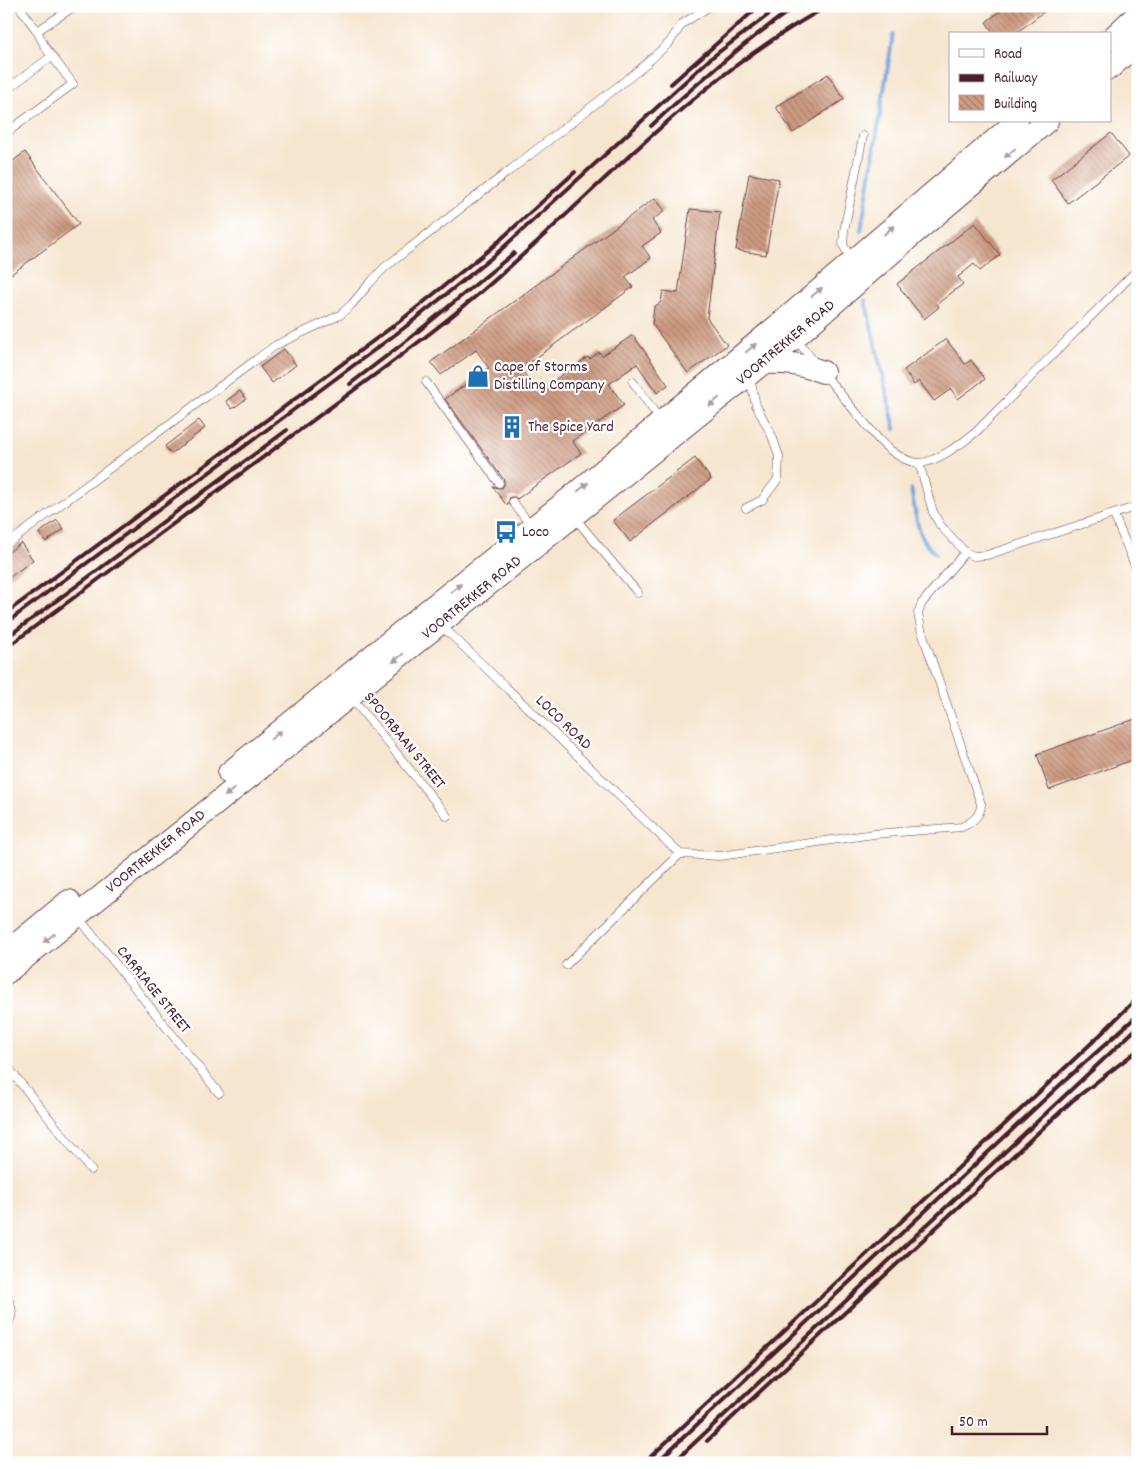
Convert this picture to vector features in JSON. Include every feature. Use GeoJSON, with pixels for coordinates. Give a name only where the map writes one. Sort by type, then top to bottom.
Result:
{"type":"FeatureCollection","features":[{"type":"Feature","properties":{"kind":"main road"},"geometry":{"type":"LineString","coordinates":[[1112,38],[1138,14]]}},
{"type":"Feature","properties":{"kind":"main road"},"geometry":{"type":"LineString","coordinates":[[1112,66],[1138,42]]}},
{"type":"Feature","properties":{"kind":"main road","name":"VOORTREKKER ROAD"},"geometry":{"type":"LineString","coordinates":[[6,973],[71,910],[788,330],[858,269],[1016,122]]}},
{"type":"Feature","properties":{"kind":"main road","name":"VOORTREKKER ROAD"},"geometry":{"type":"LineString","coordinates":[[858,269],[1046,122]]}},
{"type":"Feature","properties":{"kind":"main road","name":"VOORTREKKER ROAD"},"geometry":{"type":"LineString","coordinates":[[667,429],[756,369],[788,330]]}},
{"type":"Feature","properties":{"kind":"main road"},"geometry":{"type":"LineString","coordinates":[[756,369],[792,363],[823,372]]}},
{"type":"Feature","properties":{"kind":"main road","name":"VOORTREKKER ROAD"},"geometry":{"type":"LineString","coordinates":[[434,618],[532,528],[568,509]]}},
{"type":"Feature","properties":{"kind":"main road","name":"VOORTREKKER ROAD"},"geometry":{"type":"LineString","coordinates":[[6,953],[71,910]]}},
{"type":"Feature","properties":{"kind":"lane"},"geometry":{"type":"LineString","coordinates":[[6,133],[73,84],[19,6]]}},
{"type":"Feature","properties":{"kind":"lane"},"geometry":{"type":"LineString","coordinates":[[37,31],[75,6]]}},
{"type":"Feature","properties":{"kind":"lane"},"geometry":{"type":"LineString","coordinates":[[6,545],[276,345],[340,315],[384,268],[639,70],[669,43],[682,24],[710,6]]}},
{"type":"Feature","properties":{"kind":"lane"},"geometry":{"type":"LineString","coordinates":[[6,90],[52,56]]}},
{"type":"Feature","properties":{"kind":"lane"},"geometry":{"type":"LineString","coordinates":[[858,269],[843,245],[844,231],[863,136]]}},
{"type":"Feature","properties":{"kind":"lane"},"geometry":{"type":"LineString","coordinates":[[788,330],[878,440],[895,454],[919,463],[934,459],[976,432],[1138,269]]}},
{"type":"Feature","properties":{"kind":"lane"},"geometry":{"type":"LineString","coordinates":[[746,508],[762,500],[778,479],[779,456],[772,436],[756,405],[756,369]]}},
{"type":"Feature","properties":{"kind":"lane"},"geometry":{"type":"LineString","coordinates":[[426,382],[499,483]]}},
{"type":"Feature","properties":{"kind":"lane"},"geometry":{"type":"LineString","coordinates":[[633,382],[667,429]]}},
{"type":"Feature","properties":{"kind":"lane"},"geometry":{"type":"LineString","coordinates":[[919,463],[936,519],[964,552],[974,556],[987,555],[1138,506]]}},
{"type":"Feature","properties":{"kind":"lane"},"geometry":{"type":"LineString","coordinates":[[513,502],[532,528]]}},
{"type":"Feature","properties":{"kind":"lane"},"geometry":{"type":"LineString","coordinates":[[568,509],[638,593]]}},
{"type":"Feature","properties":{"kind":"lane"},"geometry":{"type":"LineString","coordinates":[[1114,515],[1138,573]]}},
{"type":"Feature","properties":{"kind":"lane"},"geometry":{"type":"LineString","coordinates":[[566,965],[680,854],[720,856],[874,834],[962,827],[972,822],[981,812],[981,804],[921,629],[918,613],[922,603],[964,552]]}},
{"type":"Feature","properties":{"kind":"lane","name":"LOCO ROAD"},"geometry":{"type":"LineString","coordinates":[[434,618],[680,854]]}},
{"type":"Feature","properties":{"kind":"lane","name":"SPOORBAAN STREET"},"geometry":{"type":"LineString","coordinates":[[345,690],[448,816]]}},
{"type":"Feature","properties":{"kind":"lane","name":"CARRIAGE STREET"},"geometry":{"type":"LineString","coordinates":[[71,910],[219,1093]]}},
{"type":"Feature","properties":{"kind":"lane"},"geometry":{"type":"LineString","coordinates":[[6,1065],[91,1170]]}},
{"type":"Feature","properties":{"kind":"lane"},"geometry":{"type":"LineString","coordinates":[[6,1297],[13,1310],[12,1320],[6,1326]]}},
{"type":"Feature","properties":{"kind":"building"},"geometry":{"type":"Polygon","coordinates":[[[1007,6],[1051,6],[1018,32],[993,32],[986,22],[1007,6]]]}},
{"type":"Feature","properties":{"kind":"building"},"geometry":{"type":"Polygon","coordinates":[[[828,74],[844,99],[793,133],[776,107],[828,74]]]}},
{"type":"Feature","properties":{"kind":"building"},"geometry":{"type":"Polygon","coordinates":[[[1111,133],[1129,156],[1068,203],[1051,180],[1111,133]]]}},
{"type":"Feature","properties":{"kind":"building"},"geometry":{"type":"Polygon","coordinates":[[[25,152],[79,224],[6,278],[6,166],[25,152]]]}},
{"type":"Feature","properties":{"kind":"building"},"geometry":{"type":"Polygon","coordinates":[[[749,174],[779,179],[766,255],[736,250],[749,174]]]}},
{"type":"Feature","properties":{"kind":"building"},"geometry":{"type":"Polygon","coordinates":[[[655,198],[665,211],[652,220],[661,233],[642,246],[651,258],[625,277],[633,287],[521,369],[537,392],[588,357],[590,359],[599,352],[602,356],[633,335],[668,385],[657,393],[637,364],[609,384],[624,405],[572,441],[581,453],[517,499],[510,497],[507,506],[493,487],[502,488],[504,480],[445,399],[489,368],[476,350],[441,375],[431,362],[655,198]]]}},
{"type":"Feature","properties":{"kind":"building"},"geometry":{"type":"Polygon","coordinates":[[[690,209],[720,212],[707,318],[727,345],[688,373],[652,324],[654,307],[661,302],[663,291],[678,293],[690,209]]]}},
{"type":"Feature","properties":{"kind":"building"},"geometry":{"type":"Polygon","coordinates":[[[975,223],[1000,255],[980,271],[974,264],[958,277],[963,284],[937,304],[939,307],[924,319],[897,284],[975,223]]]}},
{"type":"Feature","properties":{"kind":"building"},"geometry":{"type":"Polygon","coordinates":[[[946,339],[965,364],[971,360],[985,379],[958,399],[951,389],[934,401],[919,381],[914,385],[904,370],[946,339]]]}},
{"type":"Feature","properties":{"kind":"building"},"geometry":{"type":"Polygon","coordinates":[[[284,349],[296,365],[272,383],[260,367],[284,349]]]}},
{"type":"Feature","properties":{"kind":"building"},"geometry":{"type":"Polygon","coordinates":[[[240,391],[246,399],[232,409],[226,401],[240,391]]]}},
{"type":"Feature","properties":{"kind":"building"},"geometry":{"type":"Polygon","coordinates":[[[199,420],[205,428],[171,454],[165,446],[199,420]]]}},
{"type":"Feature","properties":{"kind":"building"},"geometry":{"type":"Polygon","coordinates":[[[695,458],[711,479],[630,542],[613,520],[695,458]]]}},
{"type":"Feature","properties":{"kind":"building"},"geometry":{"type":"Polygon","coordinates":[[[57,520],[64,529],[46,542],[39,533],[57,520]]]}},
{"type":"Feature","properties":{"kind":"building"},"geometry":{"type":"Polygon","coordinates":[[[21,543],[33,560],[6,580],[6,554],[21,543]]]}},
{"type":"Feature","properties":{"kind":"building"},"geometry":{"type":"Polygon","coordinates":[[[1138,718],[1138,758],[1049,790],[1037,754],[1138,718]]]}},
{"type":"Feature","properties":{"kind":"waterway"},"geometry":{"type":"LineString","coordinates":[[861,231],[893,35]]}},
{"type":"Feature","properties":{"kind":"waterway"},"geometry":{"type":"LineString","coordinates":[[865,300],[895,429]]}},
{"type":"Feature","properties":{"kind":"waterway"},"geometry":{"type":"LineString","coordinates":[[911,489],[918,525],[924,541],[936,554]]}},
{"type":"Feature","properties":{"kind":"railway"},"geometry":{"type":"LineString","coordinates":[[671,84],[759,6]]}},
{"type":"Feature","properties":{"kind":"railway"},"geometry":{"type":"LineString","coordinates":[[6,623],[404,328],[495,255],[711,58],[780,6]]}},
{"type":"Feature","properties":{"kind":"railway"},"geometry":{"type":"LineString","coordinates":[[651,126],[721,63],[796,6]]}},
{"type":"Feature","properties":{"kind":"railway"},"geometry":{"type":"LineString","coordinates":[[6,648],[435,329],[523,255],[647,139],[690,102],[734,67],[780,35],[828,6]]}},
{"type":"Feature","properties":{"kind":"railway"},"geometry":{"type":"LineString","coordinates":[[6,613],[400,321],[490,249],[575,172]]}},
{"type":"Feature","properties":{"kind":"railway"},"geometry":{"type":"LineString","coordinates":[[350,384],[410,338],[514,253]]}},
{"type":"Feature","properties":{"kind":"railway"},"geometry":{"type":"LineString","coordinates":[[6,638],[287,430]]}},
{"type":"Feature","properties":{"kind":"railway"},"geometry":{"type":"LineString","coordinates":[[644,1463],[1100,1035],[1138,997]]}},
{"type":"Feature","properties":{"kind":"railway"},"geometry":{"type":"LineString","coordinates":[[656,1463],[1060,1085],[1138,1015]]}},
{"type":"Feature","properties":{"kind":"railway"},"geometry":{"type":"LineString","coordinates":[[673,1463],[1138,1027]]}},
{"type":"Feature","properties":{"kind":"railway"},"geometry":{"type":"LineString","coordinates":[[707,1441],[1072,1101],[1138,1050]]}},
{"type":"Feature","properties":{"kind":"place","name":"Cape of Storms Distilling Company"},"geometry":{"type":"Point","coordinates":[478,376]}},
{"type":"Feature","properties":{"kind":"place","name":"The Spice Yard"},"geometry":{"type":"Point","coordinates":[512,427]}},
{"type":"Feature","properties":{"kind":"place","name":"Loco"},"geometry":{"type":"Point","coordinates":[506,532]}}]}
